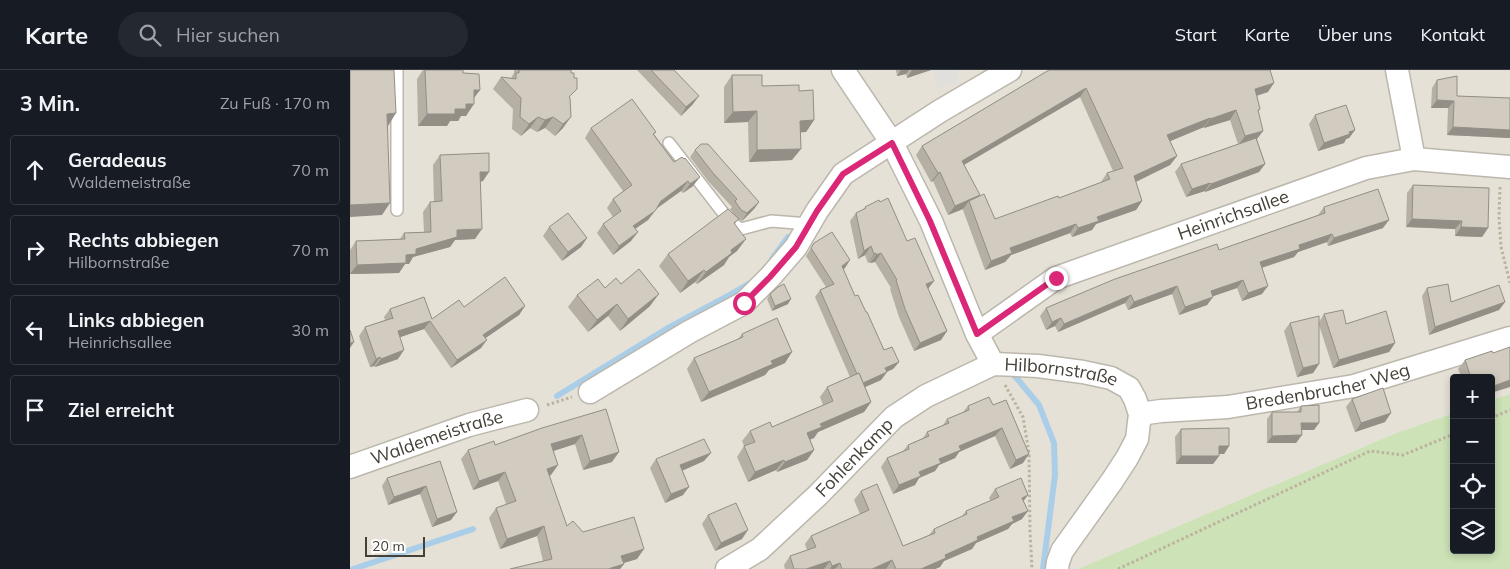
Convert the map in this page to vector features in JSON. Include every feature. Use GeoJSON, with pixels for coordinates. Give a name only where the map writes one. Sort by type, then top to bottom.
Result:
{"type":"FeatureCollection","features":[{"type":"Feature","properties":{"kind":"street","name":"Hilbornstraße"},"geometry":{"type":"LineString","coordinates":[[843,70],[892,143],[930,221],[977,334],[993,364],[1038,366],[1111,378],[1129,388],[1135,399],[1140,414],[1137,439],[1128,458],[1062,551],[1057,569]]}},
{"type":"Feature","properties":{"kind":"street"},"geometry":{"type":"LineString","coordinates":[[590,392],[689,332],[744,303],[796,247],[809,224],[843,174],[940,111],[1010,70]]}},
{"type":"Feature","properties":{"kind":"street"},"geometry":{"type":"LineString","coordinates":[[1397,70],[1414,160]]}},
{"type":"Feature","properties":{"kind":"street","name":"Heinrichsallee"},"geometry":{"type":"LineString","coordinates":[[977,334],[1056,278],[1366,168],[1414,160],[1505,167]]}},
{"type":"Feature","properties":{"kind":"street","name":"Bredenbrucher Weg"},"geometry":{"type":"LineString","coordinates":[[1140,414],[1228,407],[1354,386],[1510,338]]}},
{"type":"Feature","properties":{"kind":"street","name":"Fohlenkamp"},"geometry":{"type":"LineString","coordinates":[[727,569],[760,549],[818,495],[894,417],[926,396],[993,364]]}},
{"type":"Feature","properties":{"kind":"street","name":"Waldemeistraße"},"geometry":{"type":"LineString","coordinates":[[350,467],[469,425],[527,410]]}},
{"type":"Feature","properties":{"kind":"lane"},"geometry":{"type":"LineString","coordinates":[[397,70],[397,210]]}},
{"type":"Feature","properties":{"kind":"lane"},"geometry":{"type":"LineString","coordinates":[[669,143],[731,223],[741,230],[771,221],[809,224]]}},
{"type":"Feature","properties":{"kind":"path"},"geometry":{"type":"LineString","coordinates":[[1505,167],[1499,217],[1502,248],[1510,283]]}},
{"type":"Feature","properties":{"kind":"path"},"geometry":{"type":"LineString","coordinates":[[993,364],[1023,417],[1029,453],[1032,569]]}},
{"type":"Feature","properties":{"kind":"path"},"geometry":{"type":"LineString","coordinates":[[527,410],[590,392]]}},
{"type":"Feature","properties":{"kind":"path"},"geometry":{"type":"LineString","coordinates":[[1495,416],[1510,410]]}},
{"type":"Feature","properties":{"kind":"path"},"geometry":{"type":"LineString","coordinates":[[1118,569],[1370,451],[1403,455],[1450,436]]}},
{"type":"Feature","properties":{"kind":"shaded area"},"geometry":{"type":"Polygon","coordinates":[[[350,70],[1510,70],[1510,394],[1495,399],[1495,374],[1450,374],[1450,414],[1396,433],[1078,569],[350,569],[350,70]]]}},
{"type":"Feature","properties":{"kind":"shaded area"},"geometry":{"type":"Polygon","coordinates":[[[933,70],[957,70],[959,83],[937,88],[933,70]]]}},
{"type":"Feature","properties":{"kind":"green space"},"geometry":{"type":"Polygon","coordinates":[[[1510,394],[1510,569],[1078,569],[1396,433],[1450,414],[1450,554],[1495,554],[1495,399],[1510,394]]]}},
{"type":"Feature","properties":{"kind":"building"},"geometry":{"type":"Polygon","coordinates":[[[350,70],[394,70],[396,113],[387,114],[390,203],[350,205],[350,70]]]}},
{"type":"Feature","properties":{"kind":"building"},"geometry":{"type":"Polygon","coordinates":[[[425,70],[463,70],[463,73],[479,74],[480,90],[474,90],[474,104],[466,104],[466,109],[455,109],[455,114],[427,114],[425,70]]]}},
{"type":"Feature","properties":{"kind":"building"},"geometry":{"type":"Polygon","coordinates":[[[519,70],[571,70],[571,73],[574,73],[574,78],[577,78],[577,89],[569,97],[571,117],[563,124],[553,117],[545,120],[538,117],[529,124],[520,117],[521,98],[501,77],[516,79],[516,73],[519,73],[519,70]]]}},
{"type":"Feature","properties":{"kind":"building"},"geometry":{"type":"Polygon","coordinates":[[[651,70],[674,70],[699,96],[686,107],[651,70]]]}},
{"type":"Feature","properties":{"kind":"building"},"geometry":{"type":"Polygon","coordinates":[[[1049,70],[1270,70],[1274,83],[1255,89],[1263,131],[1245,136],[1236,110],[1167,135],[1177,156],[1134,176],[1142,201],[1097,217],[1099,221],[1078,228],[1076,224],[1010,248],[1012,253],[991,261],[969,201],[984,194],[995,219],[1110,179],[1107,173],[1123,168],[1086,88],[962,161],[980,195],[955,206],[940,172],[938,173],[922,146],[1049,70]]]}},
{"type":"Feature","properties":{"kind":"building"},"geometry":{"type":"Polygon","coordinates":[[[732,75],[762,75],[762,86],[799,85],[799,91],[813,90],[814,120],[800,121],[801,149],[757,150],[757,111],[733,112],[732,75]]]}},
{"type":"Feature","properties":{"kind":"building"},"geometry":{"type":"Polygon","coordinates":[[[1457,76],[1457,96],[1510,98],[1510,130],[1453,127],[1454,101],[1437,100],[1437,80],[1457,76]]]}},
{"type":"Feature","properties":{"kind":"building"},"geometry":{"type":"Polygon","coordinates":[[[632,99],[656,132],[653,134],[674,162],[682,157],[685,158],[700,177],[690,184],[688,181],[661,201],[655,211],[633,226],[638,232],[619,246],[603,224],[621,211],[613,199],[632,185],[591,128],[632,99]]]}},
{"type":"Feature","properties":{"kind":"building"},"geometry":{"type":"Polygon","coordinates":[[[1346,105],[1355,130],[1349,132],[1350,134],[1324,143],[1315,115],[1346,105]]]}},
{"type":"Feature","properties":{"kind":"building"},"geometry":{"type":"Polygon","coordinates":[[[1256,138],[1265,164],[1192,189],[1181,164],[1256,138]]]}},
{"type":"Feature","properties":{"kind":"building"},"geometry":{"type":"Polygon","coordinates":[[[701,144],[708,144],[759,202],[747,213],[741,210],[735,201],[737,199],[695,150],[701,144]]]}},
{"type":"Feature","properties":{"kind":"building"},"geometry":{"type":"Polygon","coordinates":[[[489,153],[489,172],[480,172],[482,229],[457,230],[457,237],[416,249],[416,254],[406,255],[406,263],[357,265],[356,241],[405,239],[404,233],[431,232],[430,202],[442,201],[440,155],[489,153]]]}},
{"type":"Feature","properties":{"kind":"building"},"geometry":{"type":"Polygon","coordinates":[[[1413,185],[1489,188],[1488,228],[1461,227],[1462,221],[1412,219],[1413,185]]]}},
{"type":"Feature","properties":{"kind":"building"},"geometry":{"type":"Polygon","coordinates":[[[1378,189],[1389,220],[1334,238],[1332,234],[1299,245],[1300,249],[1260,262],[1268,286],[1248,293],[1243,280],[1211,291],[1213,297],[1185,307],[1177,286],[1134,302],[1131,295],[1064,324],[1061,318],[1052,322],[1046,308],[1115,279],[1217,244],[1219,250],[1325,213],[1324,207],[1378,189]]]}},
{"type":"Feature","properties":{"kind":"building"},"geometry":{"type":"Polygon","coordinates":[[[888,198],[907,241],[915,238],[934,281],[926,284],[947,331],[920,343],[905,309],[897,280],[881,253],[874,254],[871,246],[864,251],[856,213],[879,200],[880,202],[888,198]]]}},
{"type":"Feature","properties":{"kind":"building"},"geometry":{"type":"Polygon","coordinates":[[[728,209],[739,219],[734,223],[746,239],[731,250],[732,253],[706,272],[704,270],[688,281],[668,254],[728,209]]]}},
{"type":"Feature","properties":{"kind":"building"},"geometry":{"type":"Polygon","coordinates":[[[568,213],[587,238],[568,252],[549,227],[568,213]]]}},
{"type":"Feature","properties":{"kind":"building"},"geometry":{"type":"Polygon","coordinates":[[[832,232],[850,260],[842,266],[855,296],[858,295],[884,350],[892,347],[899,362],[885,368],[887,372],[863,383],[859,373],[857,374],[820,290],[834,284],[811,248],[814,243],[832,232]]]}},
{"type":"Feature","properties":{"kind":"building"},"geometry":{"type":"Polygon","coordinates":[[[639,269],[659,294],[628,319],[617,304],[597,320],[577,295],[598,279],[605,288],[616,278],[621,284],[639,269]]]}},
{"type":"Feature","properties":{"kind":"building"},"geometry":{"type":"Polygon","coordinates":[[[505,277],[525,306],[483,335],[487,340],[457,360],[430,321],[398,331],[404,350],[381,359],[380,357],[376,359],[365,327],[393,318],[390,309],[424,297],[432,319],[459,300],[464,307],[505,277]]]}},
{"type":"Feature","properties":{"kind":"building"},"geometry":{"type":"Polygon","coordinates":[[[784,284],[791,299],[775,306],[770,294],[784,284]]]}},
{"type":"Feature","properties":{"kind":"building"},"geometry":{"type":"Polygon","coordinates":[[[1448,284],[1451,302],[1499,285],[1505,302],[1435,327],[1427,288],[1448,284]]]}},
{"type":"Feature","properties":{"kind":"building"},"geometry":{"type":"Polygon","coordinates":[[[1343,310],[1346,324],[1386,311],[1395,343],[1339,360],[1324,314],[1343,310]]]}},
{"type":"Feature","properties":{"kind":"building"},"geometry":{"type":"Polygon","coordinates":[[[1319,316],[1319,364],[1303,368],[1290,323],[1319,316]]]}},
{"type":"Feature","properties":{"kind":"building"},"geometry":{"type":"Polygon","coordinates":[[[777,318],[792,352],[771,361],[773,364],[709,392],[694,358],[743,337],[742,334],[777,318]]]}},
{"type":"Feature","properties":{"kind":"building"},"geometry":{"type":"Polygon","coordinates":[[[350,330],[354,342],[350,343],[350,330]]]}},
{"type":"Feature","properties":{"kind":"building"},"geometry":{"type":"Polygon","coordinates":[[[1510,347],[1510,380],[1495,386],[1495,374],[1470,374],[1465,360],[1492,351],[1493,353],[1510,347]]]}},
{"type":"Feature","properties":{"kind":"building"},"geometry":{"type":"Polygon","coordinates":[[[859,373],[871,402],[820,424],[822,427],[807,433],[814,450],[755,472],[744,446],[755,442],[750,431],[770,422],[772,427],[833,401],[827,387],[859,373]]]}},
{"type":"Feature","properties":{"kind":"building"},"geometry":{"type":"Polygon","coordinates":[[[1383,388],[1391,413],[1361,423],[1352,399],[1383,388]]]}},
{"type":"Feature","properties":{"kind":"building"},"geometry":{"type":"Polygon","coordinates":[[[989,397],[993,405],[1006,400],[1029,454],[1016,460],[1002,428],[959,446],[961,450],[939,459],[941,463],[919,472],[921,476],[899,485],[887,458],[909,449],[908,445],[929,436],[927,432],[949,423],[947,419],[969,410],[968,406],[989,397]]]}},
{"type":"Feature","properties":{"kind":"building"},"geometry":{"type":"Polygon","coordinates":[[[1319,405],[1319,423],[1301,423],[1302,435],[1272,436],[1272,412],[1301,412],[1301,406],[1319,405]]]}},
{"type":"Feature","properties":{"kind":"building"},"geometry":{"type":"Polygon","coordinates":[[[606,409],[619,452],[590,461],[582,435],[551,444],[558,465],[547,469],[567,526],[573,521],[583,532],[634,517],[644,549],[621,556],[624,564],[608,569],[510,569],[552,559],[544,526],[507,539],[496,508],[516,501],[505,472],[479,481],[468,450],[494,441],[495,445],[542,428],[606,409]]]}},
{"type":"Feature","properties":{"kind":"building"},"geometry":{"type":"Polygon","coordinates":[[[1229,428],[1229,446],[1219,446],[1219,456],[1181,456],[1181,429],[1229,428]]]}},
{"type":"Feature","properties":{"kind":"building"},"geometry":{"type":"Polygon","coordinates":[[[704,439],[711,453],[680,465],[689,487],[671,494],[656,459],[704,439]]]}},
{"type":"Feature","properties":{"kind":"building"},"geometry":{"type":"Polygon","coordinates":[[[440,461],[457,512],[437,519],[426,486],[394,497],[387,478],[440,461]]]}},
{"type":"Feature","properties":{"kind":"building"},"geometry":{"type":"Polygon","coordinates":[[[1021,478],[1028,495],[1022,498],[1028,511],[1012,517],[1014,521],[977,537],[978,540],[945,555],[946,558],[921,569],[896,569],[892,560],[872,569],[842,569],[840,563],[832,566],[830,561],[806,569],[794,569],[790,556],[816,547],[811,536],[869,510],[861,491],[877,484],[903,546],[935,533],[934,529],[967,514],[966,511],[999,497],[995,489],[1021,478]]]}},
{"type":"Feature","properties":{"kind":"building"},"geometry":{"type":"Polygon","coordinates":[[[736,503],[748,530],[721,543],[708,515],[736,503]]]}},
{"type":"Feature","properties":{"kind":"waterway"},"geometry":{"type":"LineString","coordinates":[[772,259],[788,237]]}},
{"type":"Feature","properties":{"kind":"waterway"},"geometry":{"type":"LineString","coordinates":[[557,396],[668,328],[750,283]]}},
{"type":"Feature","properties":{"kind":"waterway"},"geometry":{"type":"LineString","coordinates":[[1014,375],[1039,405],[1054,443],[1055,475],[1043,569]]}},
{"type":"Feature","properties":{"kind":"waterway"},"geometry":{"type":"LineString","coordinates":[[353,569],[473,529]]}},
{"type":"Feature","properties":{"kind":"route"},"geometry":{"type":"LineString","coordinates":[[744,303],[796,247],[817,211],[843,174],[892,143],[930,221],[977,334],[1056,278]]}}]}
